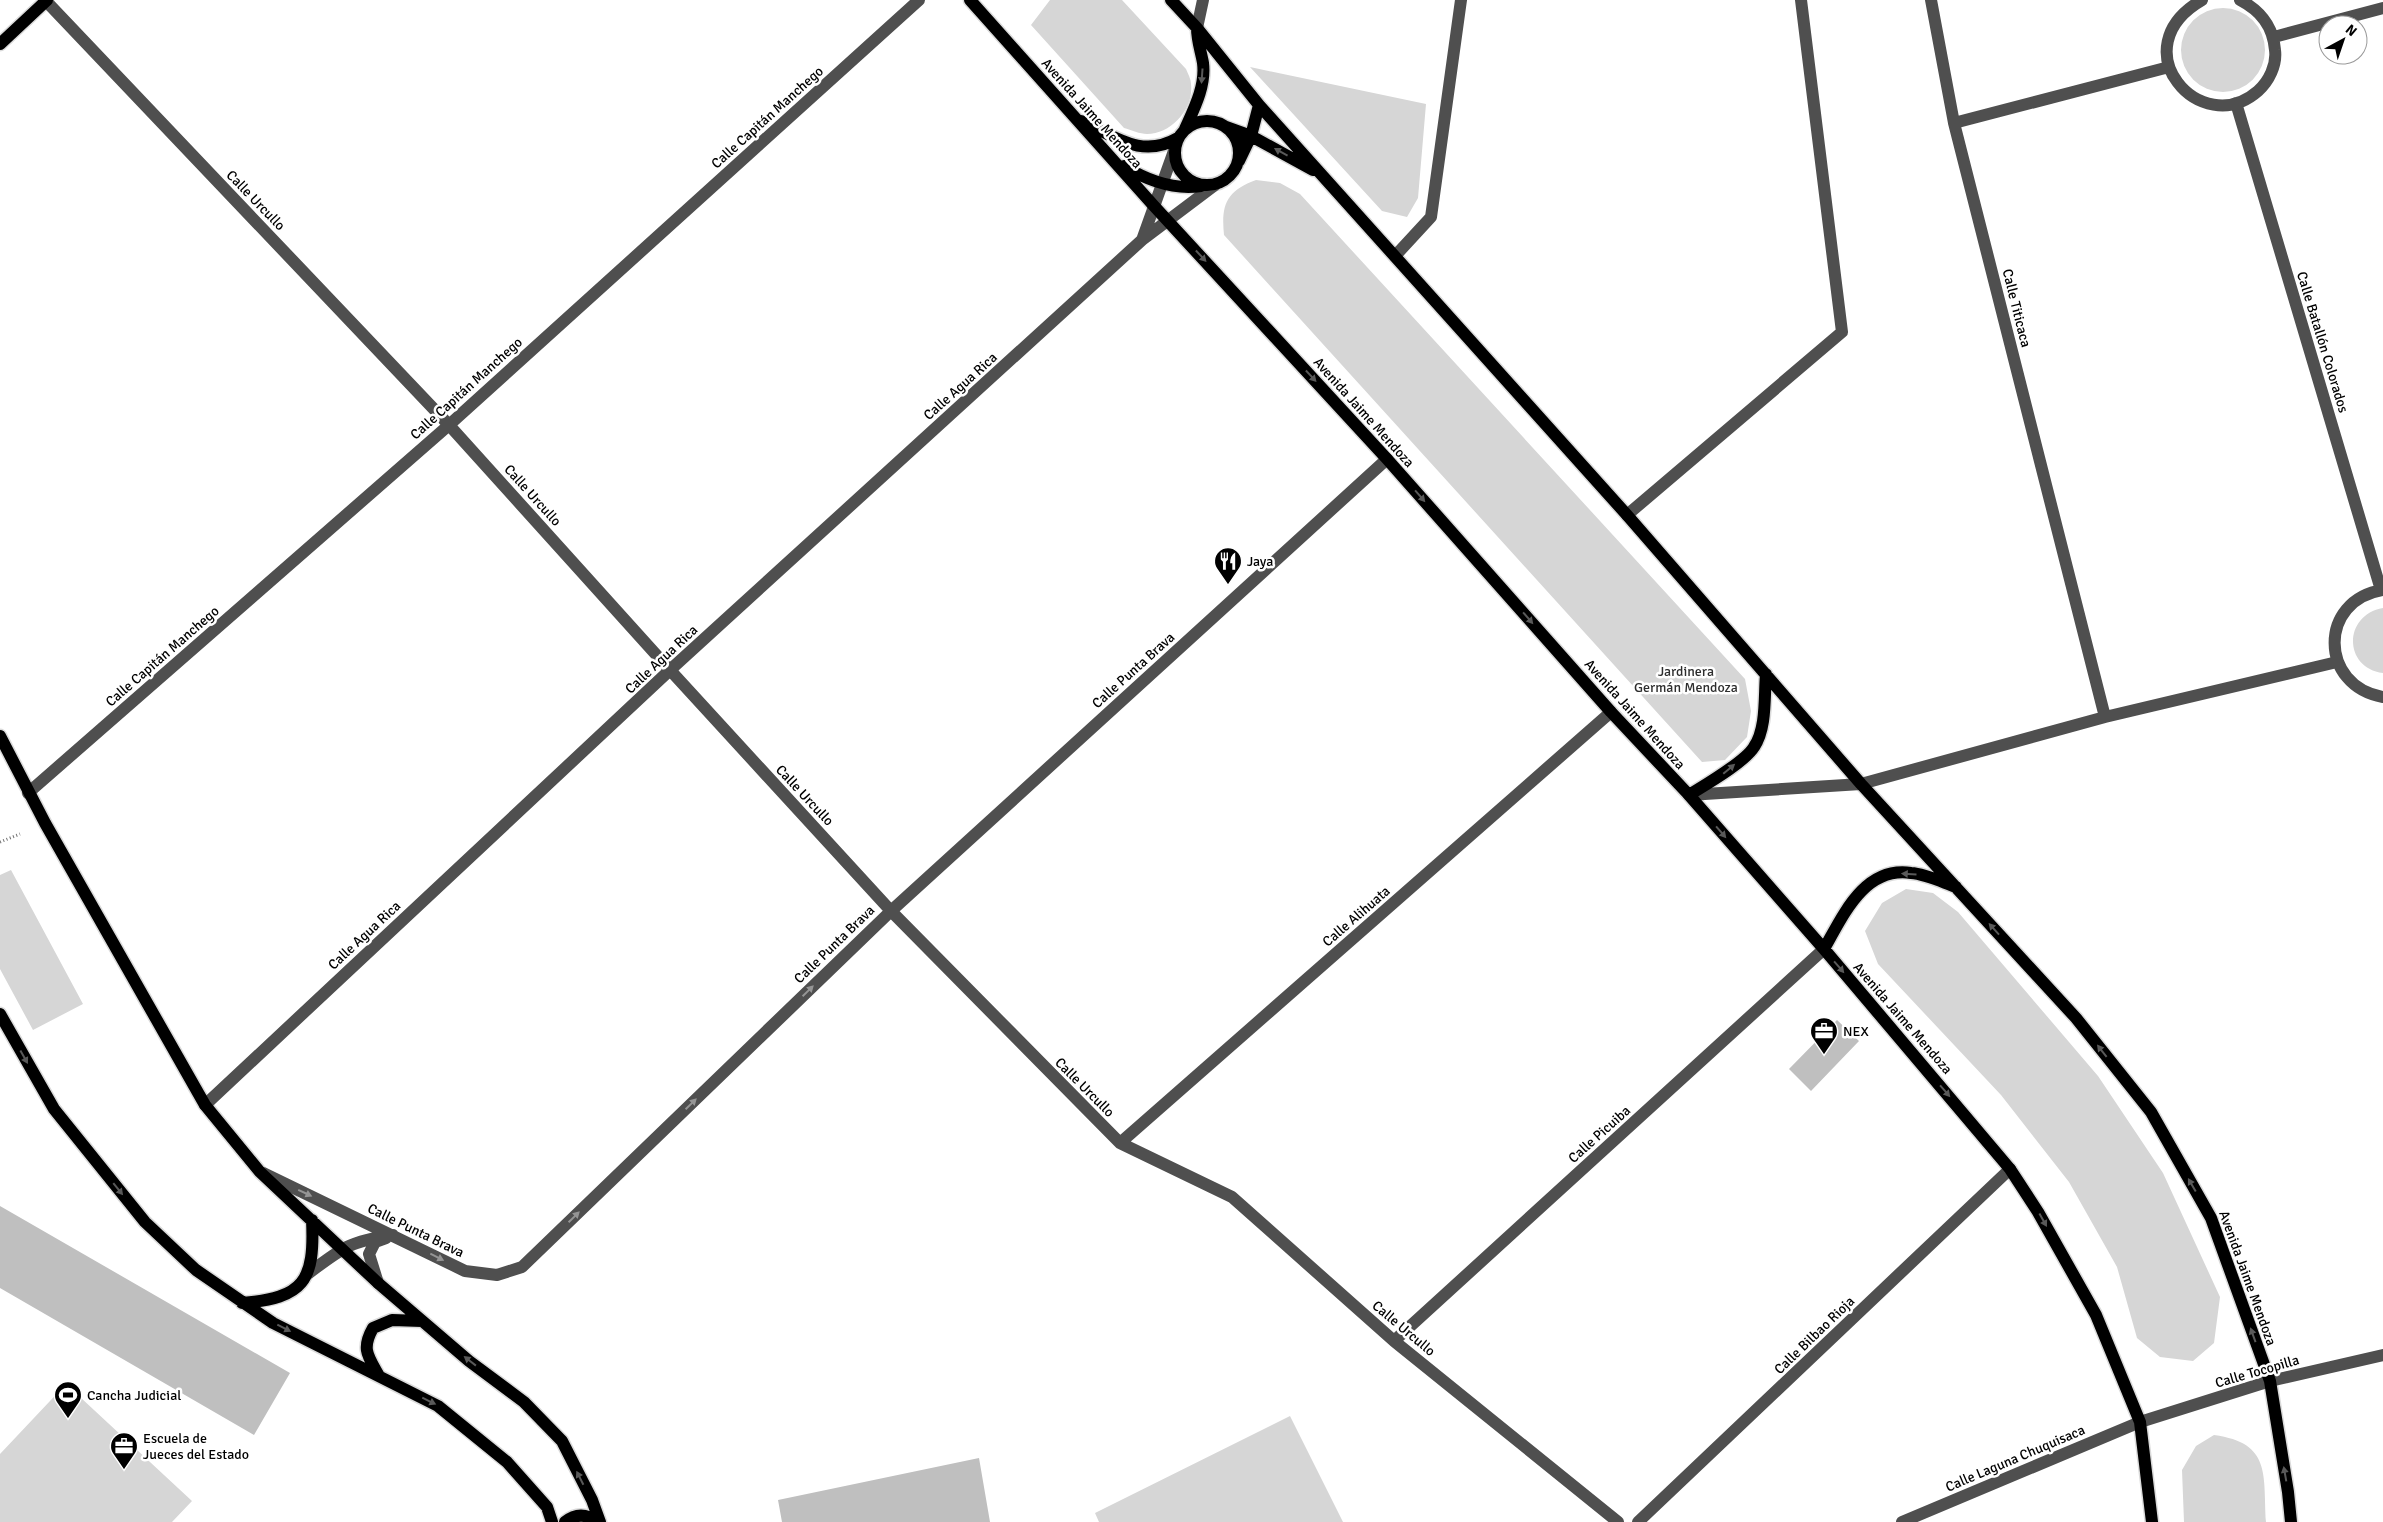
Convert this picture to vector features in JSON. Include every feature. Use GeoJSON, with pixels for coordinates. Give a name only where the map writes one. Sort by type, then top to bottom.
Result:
{"type":"FeatureCollection","features":[{"type":"Feature","properties":{"kind":"main road"},"geometry":{"type":"LineString","coordinates":[[0,44],[47,0]]}},
{"type":"Feature","properties":{"kind":"main road","name":"Avenida Jaime Mendoza"},"geometry":{"type":"LineString","coordinates":[[970,0],[1154,206],[1388,459],[1611,712],[1689,795],[1824,949],[2010,1169],[2038,1212],[2096,1315],[2140,1422],[2152,1522]]}},
{"type":"Feature","properties":{"kind":"main road","name":"Avenida Jaime Mendoza"},"geometry":{"type":"LineString","coordinates":[[1171,0],[1197,28],[1259,105],[1627,514],[1861,784],[2076,1018],[2151,1112],[2211,1218],[2270,1381],[2291,1522]]}},
{"type":"Feature","properties":{"kind":"main road"},"geometry":{"type":"LineString","coordinates":[[1197,28],[1197,42],[1203,64],[1202,86],[1198,100],[1179,139],[1177,164],[1185,177],[1210,185]]}},
{"type":"Feature","properties":{"kind":"main road"},"geometry":{"type":"LineString","coordinates":[[1111,158],[1137,174],[1162,185],[1186,188],[1210,185],[1233,174],[1252,136],[1259,105]]}},
{"type":"Feature","properties":{"kind":"main road"},"geometry":{"type":"LineString","coordinates":[[1076,119],[1128,144],[1152,149],[1179,139],[1194,124],[1204,121],[1252,136],[1324,176]]}},
{"type":"Feature","properties":{"kind":"main road"},"geometry":{"type":"LineString","coordinates":[[1225,126],[1238,143],[1240,154],[1238,164]]}},
{"type":"Feature","properties":{"kind":"main road"},"geometry":{"type":"LineString","coordinates":[[1689,795],[1721,776],[1754,747],[1762,725],[1766,674]]}},
{"type":"Feature","properties":{"kind":"main road"},"geometry":{"type":"LineString","coordinates":[[0,736],[28,793],[205,1105],[260,1172],[378,1283],[422,1321],[524,1402],[562,1441],[592,1500],[599,1522]]}},
{"type":"Feature","properties":{"kind":"main road"},"geometry":{"type":"LineString","coordinates":[[1824,949],[1855,896],[1880,876],[1910,872],[1956,887]]}},
{"type":"Feature","properties":{"kind":"main road"},"geometry":{"type":"LineString","coordinates":[[0,1014],[54,1109],[146,1222],[196,1270],[274,1323],[438,1406],[507,1462],[547,1508],[552,1522]]}},
{"type":"Feature","properties":{"kind":"main road"},"geometry":{"type":"LineString","coordinates":[[242,1303],[271,1301],[290,1293],[309,1273],[314,1251],[312,1220]]}},
{"type":"Feature","properties":{"kind":"main road"},"geometry":{"type":"LineString","coordinates":[[379,1376],[367,1356],[366,1341],[373,1328],[392,1320],[422,1321]]}},
{"type":"Feature","properties":{"kind":"main road"},"geometry":{"type":"LineString","coordinates":[[565,1522],[576,1516],[590,1517],[599,1522]]}},
{"type":"Feature","properties":{"kind":"street","name":"Calle Urcullo"},"geometry":{"type":"LineString","coordinates":[[47,0],[449,425],[890,911],[1120,1143],[1232,1197],[1394,1341],[1618,1522]]}},
{"type":"Feature","properties":{"kind":"street","name":"Calle Capitán Manchego"},"geometry":{"type":"LineString","coordinates":[[28,793],[449,425],[919,0]]}},
{"type":"Feature","properties":{"kind":"street"},"geometry":{"type":"LineString","coordinates":[[1197,28],[1204,0]]}},
{"type":"Feature","properties":{"kind":"street"},"geometry":{"type":"LineString","coordinates":[[1395,256],[1431,217],[1461,0]]}},
{"type":"Feature","properties":{"kind":"street"},"geometry":{"type":"LineString","coordinates":[[1627,514],[1842,332],[1801,0]]}},
{"type":"Feature","properties":{"kind":"street","name":"Calle Titicaca"},"geometry":{"type":"LineString","coordinates":[[1931,0],[1954,123],[2105,717]]}},
{"type":"Feature","properties":{"kind":"street"},"geometry":{"type":"LineString","coordinates":[[2202,0],[2186,4],[2169,35],[2166,50],[2169,67],[2176,82],[2195,98],[2219,105],[2236,103],[2251,97],[2264,85],[2272,70],[2276,54],[2274,37],[2266,20],[2254,7],[2240,0]]}},
{"type":"Feature","properties":{"kind":"street"},"geometry":{"type":"LineString","coordinates":[[2274,37],[2383,8]]}},
{"type":"Feature","properties":{"kind":"street"},"geometry":{"type":"LineString","coordinates":[[1954,123],[2169,67]]}},
{"type":"Feature","properties":{"kind":"street","name":"Calle Batallón Colorados"},"geometry":{"type":"LineString","coordinates":[[2236,103],[2382,590]]}},
{"type":"Feature","properties":{"kind":"street","name":"Calle Agua Rica"},"geometry":{"type":"LineString","coordinates":[[1142,240],[1179,139]]}},
{"type":"Feature","properties":{"kind":"street","name":"Calle Agua Rica"},"geometry":{"type":"LineString","coordinates":[[205,1105],[670,670],[1142,240],[1210,185]]}},
{"type":"Feature","properties":{"kind":"street","name":"Calle Punta Brava"},"geometry":{"type":"LineString","coordinates":[[260,1172],[465,1271],[497,1275],[522,1267],[890,911],[1388,459]]}},
{"type":"Feature","properties":{"kind":"street"},"geometry":{"type":"LineString","coordinates":[[2382,590],[2366,594],[2352,603],[2342,615],[2335,638],[2337,662],[2345,677],[2357,688],[2371,695],[2383,697]]}},
{"type":"Feature","properties":{"kind":"street"},"geometry":{"type":"LineString","coordinates":[[1689,795],[1861,784],[2105,717],[2337,662]]}},
{"type":"Feature","properties":{"kind":"street","name":"Calle Alihuata"},"geometry":{"type":"LineString","coordinates":[[1120,1143],[1611,712]]}},
{"type":"Feature","properties":{"kind":"street","name":"Calle Picuiba"},"geometry":{"type":"LineString","coordinates":[[1394,1341],[1824,949]]}},
{"type":"Feature","properties":{"kind":"street","name":"Calle Bilbao Rioja"},"geometry":{"type":"LineString","coordinates":[[1638,1522],[2010,1169]]}},
{"type":"Feature","properties":{"kind":"street"},"geometry":{"type":"LineString","coordinates":[[309,1273],[342,1248],[361,1240],[393,1235]]}},
{"type":"Feature","properties":{"kind":"street"},"geometry":{"type":"LineString","coordinates":[[378,1283],[369,1254],[375,1242],[393,1235]]}},
{"type":"Feature","properties":{"kind":"street","name":"Calle Tocopilla"},"geometry":{"type":"LineString","coordinates":[[2140,1422],[2270,1381],[2383,1355]]}},
{"type":"Feature","properties":{"kind":"street","name":"Calle Laguna Chuquisaca"},"geometry":{"type":"LineString","coordinates":[[1902,1522],[2140,1422]]}},
{"type":"Feature","properties":{"kind":"green space"},"geometry":{"type":"Polygon","coordinates":[[[1050,0],[1122,0],[1186,69],[1190,80],[1191,93],[1185,111],[1179,118],[1172,125],[1156,133],[1144,134],[1124,128],[1031,25],[1050,0]]]}},
{"type":"Feature","properties":{"kind":"green space"},"geometry":{"type":"Polygon","coordinates":[[[2223,8],[2246,15],[2258,27],[2265,50],[2258,73],[2246,85],[2223,92],[2200,85],[2188,73],[2181,50],[2188,27],[2200,15],[2223,8]]]}},
{"type":"Feature","properties":{"kind":"green space"},"geometry":{"type":"Polygon","coordinates":[[[1250,67],[1426,104],[1418,198],[1407,217],[1382,211],[1250,67]]]}},
{"type":"Feature","properties":{"kind":"green space","name":"Jardinera Germán Mendoza"},"geometry":{"type":"Polygon","coordinates":[[[1256,180],[1280,183],[1300,194],[1745,679],[1751,711],[1747,737],[1725,760],[1702,762],[1224,235],[1224,215],[1228,200],[1238,189],[1256,180]]]}},
{"type":"Feature","properties":{"kind":"green space"},"geometry":{"type":"Polygon","coordinates":[[[2383,608],[2383,673],[2370,669],[2360,662],[2355,652],[2353,641],[2355,630],[2360,620],[2370,613],[2383,608]]]}},
{"type":"Feature","properties":{"kind":"green space"},"geometry":{"type":"Polygon","coordinates":[[[11,870],[83,1004],[33,1030],[0,969],[0,875],[11,870]]]}},
{"type":"Feature","properties":{"kind":"green space"},"geometry":{"type":"Polygon","coordinates":[[[1906,889],[1933,893],[1958,912],[2098,1076],[2163,1173],[2220,1297],[2214,1343],[2193,1361],[2160,1357],[2137,1338],[2117,1267],[2069,1182],[2001,1095],[1878,964],[1865,931],[1882,903],[1906,889]]]}},
{"type":"Feature","properties":{"kind":"green space","name":"Cancha Judicial"},"geometry":{"type":"Polygon","coordinates":[[[66,1384],[192,1501],[172,1522],[0,1522],[0,1454],[66,1384]]]}},
{"type":"Feature","properties":{"kind":"green space"},"geometry":{"type":"Polygon","coordinates":[[[1290,1416],[1343,1522],[1099,1522],[1095,1513],[1290,1416]]]}},
{"type":"Feature","properties":{"kind":"green space"},"geometry":{"type":"Polygon","coordinates":[[[2214,1435],[2233,1439],[2246,1445],[2261,1464],[2264,1476],[2266,1522],[2184,1522],[2182,1470],[2196,1446],[2214,1435]]]}},
{"type":"Feature","properties":{"kind":"building","name":"NEX"},"geometry":{"type":"Polygon","coordinates":[[[1837,1020],[1859,1041],[1811,1091],[1789,1069],[1837,1020]]]}},
{"type":"Feature","properties":{"kind":"building"},"geometry":{"type":"Polygon","coordinates":[[[0,1206],[290,1373],[254,1435],[0,1288],[0,1206]]]}},
{"type":"Feature","properties":{"kind":"building"},"geometry":{"type":"Polygon","coordinates":[[[979,1458],[990,1522],[782,1522],[778,1500],[979,1458]]]}},
{"type":"Feature","properties":{"kind":"place","name":"Jaya"},"geometry":{"type":"Point","coordinates":[1228,585]}},
{"type":"Feature","properties":{"kind":"place","name":"NEX"},"geometry":{"type":"Point","coordinates":[1824,1055]}},
{"type":"Feature","properties":{"kind":"place","name":"Cancha Judicial"},"geometry":{"type":"Point","coordinates":[68,1419]}},
{"type":"Feature","properties":{"kind":"place","name":"Escuela de Jueces del Estado"},"geometry":{"type":"Point","coordinates":[124,1470]}}]}
